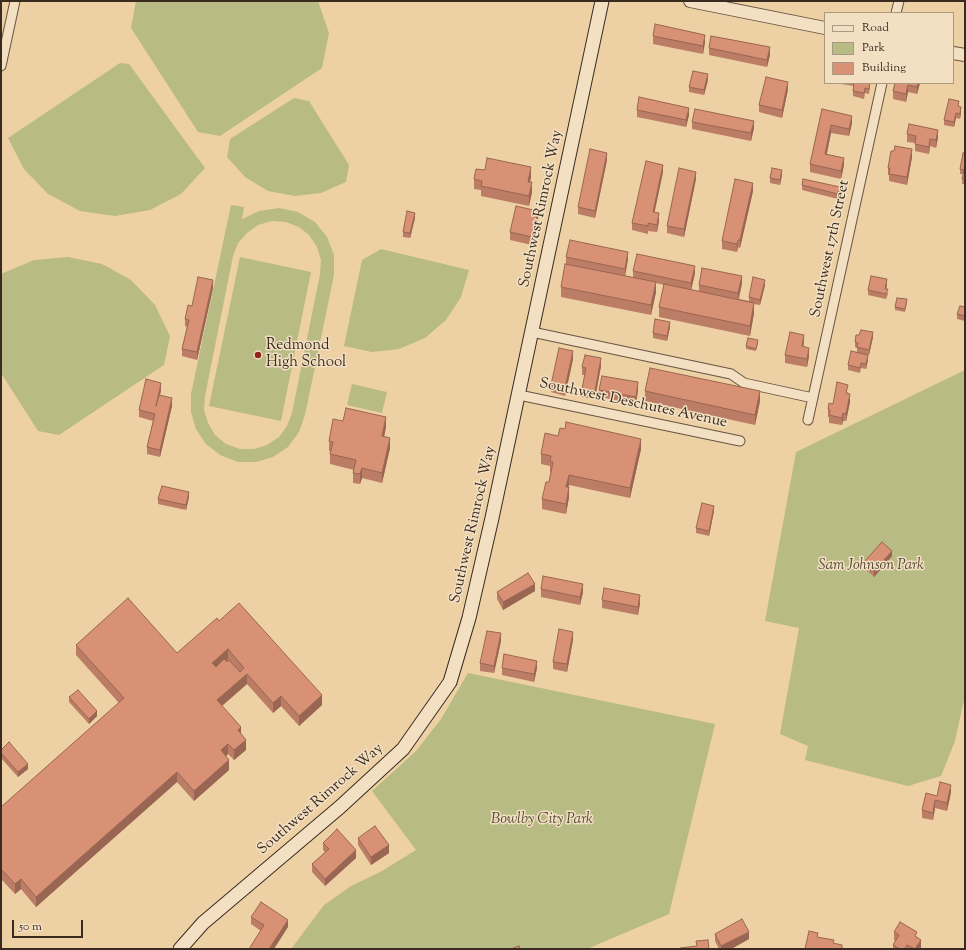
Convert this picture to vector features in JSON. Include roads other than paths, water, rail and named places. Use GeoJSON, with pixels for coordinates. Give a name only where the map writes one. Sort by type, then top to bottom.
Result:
{"type":"FeatureCollection","features":[{"type":"Feature","properties":{"kind":"main road","name":"Southwest Rimrock Way"},"geometry":{"type":"LineString","coordinates":[[180,949],[202,923],[340,807],[403,749],[450,682],[469,618],[519,395],[602,1]]}},
{"type":"Feature","properties":{"kind":"street"},"geometry":{"type":"LineString","coordinates":[[1,66],[15,1]]}},
{"type":"Feature","properties":{"kind":"street"},"geometry":{"type":"LineString","coordinates":[[690,1],[824,28]]}},
{"type":"Feature","properties":{"kind":"street"},"geometry":{"type":"LineString","coordinates":[[896,12],[899,1]]}},
{"type":"Feature","properties":{"kind":"street"},"geometry":{"type":"LineString","coordinates":[[954,53],[965,56]]}},
{"type":"Feature","properties":{"kind":"street","name":"Southwest 17th Street"},"geometry":{"type":"LineString","coordinates":[[808,420],[882,84]]}},
{"type":"Feature","properties":{"kind":"street"},"geometry":{"type":"LineString","coordinates":[[532,332],[731,374],[744,383],[813,398]]}},
{"type":"Feature","properties":{"kind":"street","name":"Southwest Deschutes Avenue"},"geometry":{"type":"LineString","coordinates":[[519,395],[740,440]]}},
{"type":"Feature","properties":{"kind":"place","name":"Redmond High School"},"geometry":{"type":"Point","coordinates":[258,355]}},
{"type":"Feature","properties":{"kind":"park label","name":"Sam Johnson Park"},"geometry":{"type":"Point","coordinates":[871,566]}},
{"type":"Feature","properties":{"kind":"park label","name":"Bowlby City Park"},"geometry":{"type":"Point","coordinates":[542,820]}}]}
